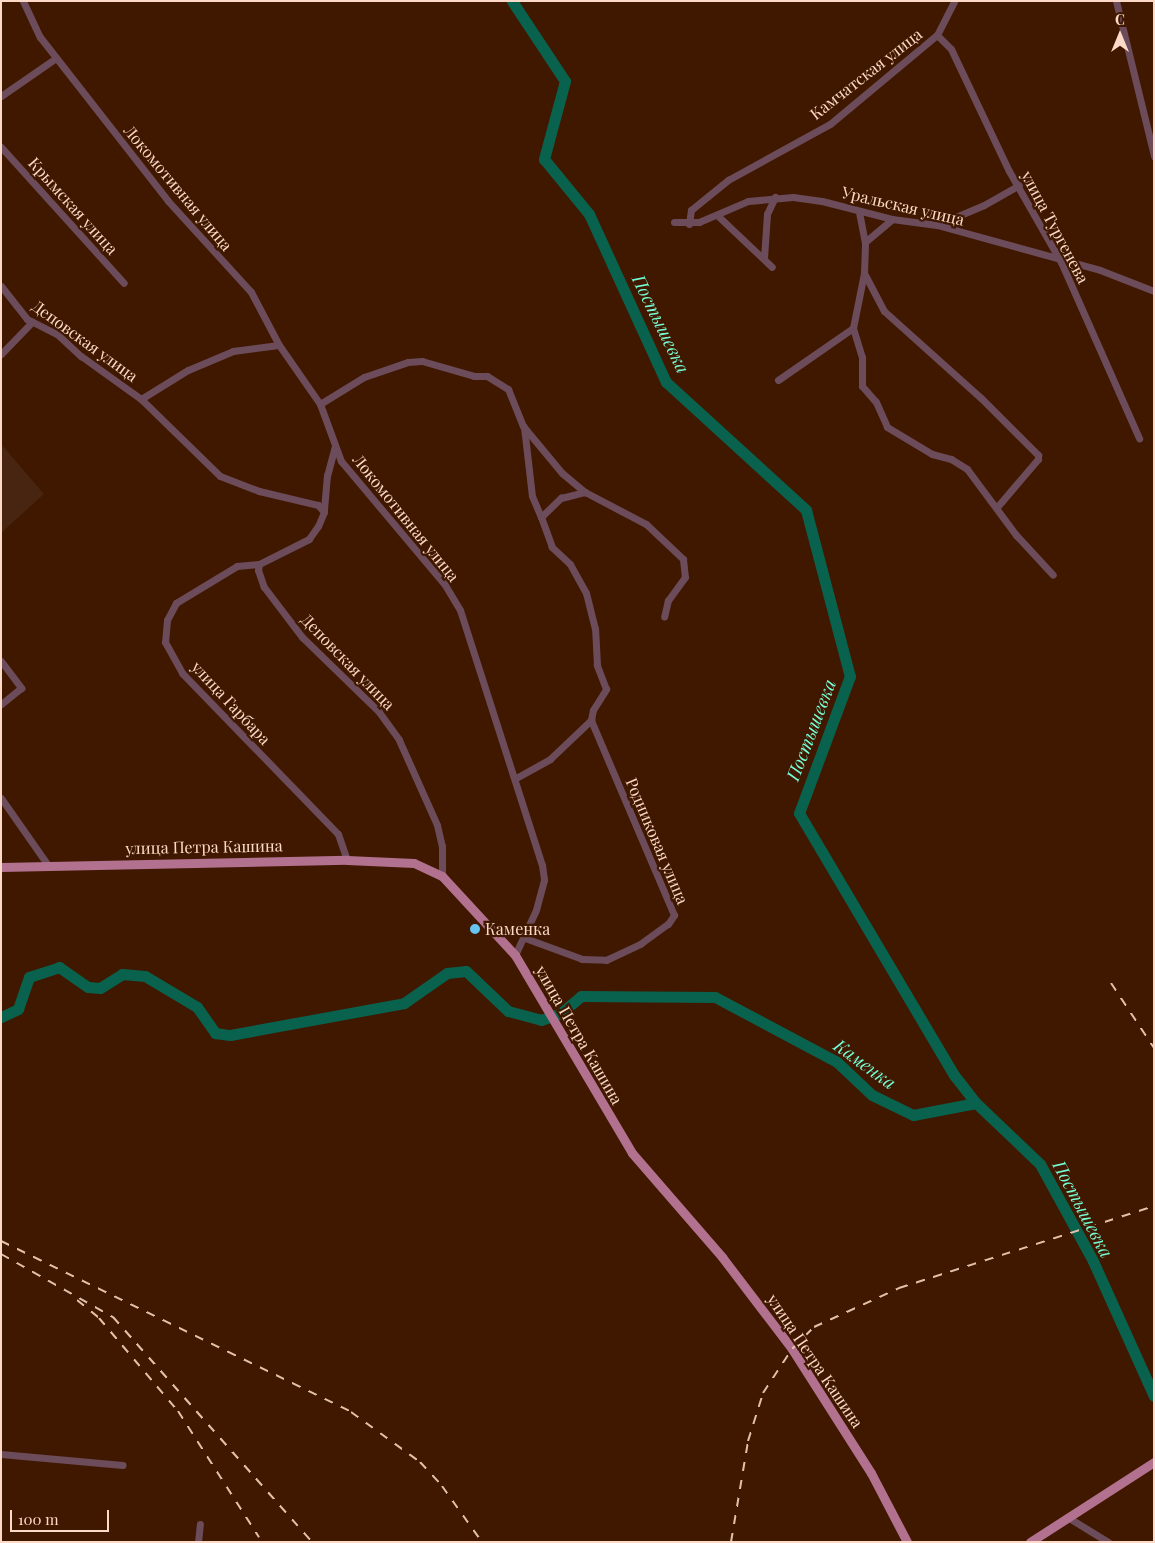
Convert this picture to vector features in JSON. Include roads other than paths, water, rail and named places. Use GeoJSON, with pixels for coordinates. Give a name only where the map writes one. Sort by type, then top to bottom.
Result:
{"type":"FeatureCollection","features":[{"type":"Feature","properties":{"kind":"main road","name":"улица Петра Кашина"},"geometry":{"type":"LineString","coordinates":[[1,867],[47,864],[346,860],[414,863],[442,876],[515,955],[632,1153],[722,1257],[792,1349],[871,1473],[907,1542]]}},
{"type":"Feature","properties":{"kind":"main road"},"geometry":{"type":"LineString","coordinates":[[1030,1542],[1154,1462]]}},
{"type":"Feature","properties":{"kind":"street","name":"Локомотивная улица"},"geometry":{"type":"LineString","coordinates":[[23,1],[40,37],[168,201],[251,292],[279,345],[320,404],[341,461],[445,585],[460,610],[516,778],[542,865],[544,880],[526,938],[515,955]]}},
{"type":"Feature","properties":{"kind":"street","name":"Камчатская улица"},"geometry":{"type":"LineString","coordinates":[[689,224],[691,210],[728,180],[830,124],[936,35],[954,1]]}},
{"type":"Feature","properties":{"kind":"street"},"geometry":{"type":"LineString","coordinates":[[1116,1],[1154,156]]}},
{"type":"Feature","properties":{"kind":"street","name":"улица Тургенева"},"geometry":{"type":"LineString","coordinates":[[936,35],[951,49],[1009,171],[1019,185],[1061,262],[1139,438]]}},
{"type":"Feature","properties":{"kind":"street"},"geometry":{"type":"LineString","coordinates":[[1,96],[56,58]]}},
{"type":"Feature","properties":{"kind":"street","name":"Крымская улица"},"geometry":{"type":"LineString","coordinates":[[1,147],[124,283]]}},
{"type":"Feature","properties":{"kind":"street"},"geometry":{"type":"LineString","coordinates":[[937,225],[984,205],[1019,185]]}},
{"type":"Feature","properties":{"kind":"street"},"geometry":{"type":"LineString","coordinates":[[764,258],[767,214],[775,197]]}},
{"type":"Feature","properties":{"kind":"street","name":"Уральская улица"},"geometry":{"type":"LineString","coordinates":[[674,222],[689,224],[718,216],[730,206],[775,197],[822,201],[892,219],[937,225],[1061,262],[1100,270],[1154,291]]}},
{"type":"Feature","properties":{"kind":"street"},"geometry":{"type":"LineString","coordinates":[[859,212],[865,242],[864,273],[852,328],[862,357],[862,386],[876,402],[886,427],[925,450],[951,459],[967,469],[1016,535],[1053,575]]}},
{"type":"Feature","properties":{"kind":"street"},"geometry":{"type":"LineString","coordinates":[[718,216],[772,267]]}},
{"type":"Feature","properties":{"kind":"street"},"geometry":{"type":"LineString","coordinates":[[865,242],[892,219]]}},
{"type":"Feature","properties":{"kind":"street"},"geometry":{"type":"LineString","coordinates":[[864,273],[884,310],[981,398],[1038,454],[1038,459],[996,506]]}},
{"type":"Feature","properties":{"kind":"street","name":"Деповская улица"},"geometry":{"type":"LineString","coordinates":[[1,286],[32,322],[57,334],[81,356],[142,399],[220,476],[259,491],[318,506],[324,512]]}},
{"type":"Feature","properties":{"kind":"street"},"geometry":{"type":"LineString","coordinates":[[1,354],[32,322]]}},
{"type":"Feature","properties":{"kind":"street"},"geometry":{"type":"LineString","coordinates":[[778,380],[852,328]]}},
{"type":"Feature","properties":{"kind":"street"},"geometry":{"type":"LineString","coordinates":[[142,399],[188,370],[233,351],[279,345]]}},
{"type":"Feature","properties":{"kind":"street"},"geometry":{"type":"LineString","coordinates":[[320,404],[364,377],[408,362],[422,361],[474,376],[487,376],[508,389],[524,426],[562,473],[585,492],[646,524],[683,559],[686,577],[668,600],[664,617]]}},
{"type":"Feature","properties":{"kind":"street"},"geometry":{"type":"LineString","coordinates":[[516,778],[550,759],[591,720],[593,710],[606,689],[597,665],[598,651],[586,593],[570,564],[552,547],[532,496],[524,426]]}},
{"type":"Feature","properties":{"kind":"street"},"geometry":{"type":"LineString","coordinates":[[259,564],[309,539],[324,512],[327,475],[335,446]]}},
{"type":"Feature","properties":{"kind":"street"},"geometry":{"type":"LineString","coordinates":[[541,517],[561,498],[585,492]]}},
{"type":"Feature","properties":{"kind":"street","name":"Деповская улица"},"geometry":{"type":"LineString","coordinates":[[259,564],[264,587],[302,637],[379,712],[399,740],[437,825],[442,846],[442,876]]}},
{"type":"Feature","properties":{"kind":"street","name":"улица Гарбара"},"geometry":{"type":"LineString","coordinates":[[259,564],[237,566],[176,603],[167,620],[164,642],[182,674],[338,834],[346,860]]}},
{"type":"Feature","properties":{"kind":"street"},"geometry":{"type":"LineString","coordinates":[[1,661],[21,688],[1,704]]}},
{"type":"Feature","properties":{"kind":"street","name":"Родниковая улица"},"geometry":{"type":"LineString","coordinates":[[526,938],[582,958],[606,960],[640,944],[668,924],[674,915],[591,720]]}},
{"type":"Feature","properties":{"kind":"street"},"geometry":{"type":"LineString","coordinates":[[1,798],[47,864]]}},
{"type":"Feature","properties":{"kind":"street"},"geometry":{"type":"LineString","coordinates":[[1,1454],[123,1465]]}},
{"type":"Feature","properties":{"kind":"street"},"geometry":{"type":"LineString","coordinates":[[1068,1518],[1108,1542]]}},
{"type":"Feature","properties":{"kind":"street"},"geometry":{"type":"LineString","coordinates":[[198,1542],[200,1524]]}},
{"type":"Feature","properties":{"kind":"waterway","name":"Постышевка"},"geometry":{"type":"LineString","coordinates":[[512,1],[565,81],[544,159],[589,214],[666,382],[806,510],[850,676],[799,813],[954,1075],[976,1103],[1040,1164],[1093,1261],[1154,1396]]}},
{"type":"Feature","properties":{"kind":"waterway","name":"Каменка"},"geometry":{"type":"LineString","coordinates":[[1,1017],[18,1009],[29,977],[59,967],[88,987],[100,988],[122,974],[145,976],[197,1007],[215,1033],[230,1035],[404,1003],[447,973],[466,971],[508,1011],[541,1020],[561,1013],[581,996],[715,997],[837,1062],[872,1095],[913,1115],[976,1103]]}},
{"type":"Feature","properties":{"kind":"railway"},"geometry":{"type":"LineString","coordinates":[[1111,983],[1154,1048]]}},
{"type":"Feature","properties":{"kind":"railway"},"geometry":{"type":"LineString","coordinates":[[731,1542],[748,1441],[763,1393],[792,1349],[814,1327],[899,1288],[1154,1206]]}},
{"type":"Feature","properties":{"kind":"railway"},"geometry":{"type":"LineString","coordinates":[[1,1241],[351,1412],[420,1462],[442,1486],[482,1542]]}},
{"type":"Feature","properties":{"kind":"railway"},"geometry":{"type":"LineString","coordinates":[[1,1254],[113,1317],[312,1542]]}},
{"type":"Feature","properties":{"kind":"railway"},"geometry":{"type":"LineString","coordinates":[[77,1300],[99,1318],[178,1411],[259,1537]]}},
{"type":"Feature","properties":{"kind":"place","name":"Каменка"},"geometry":{"type":"Point","coordinates":[475,929]}}]}
